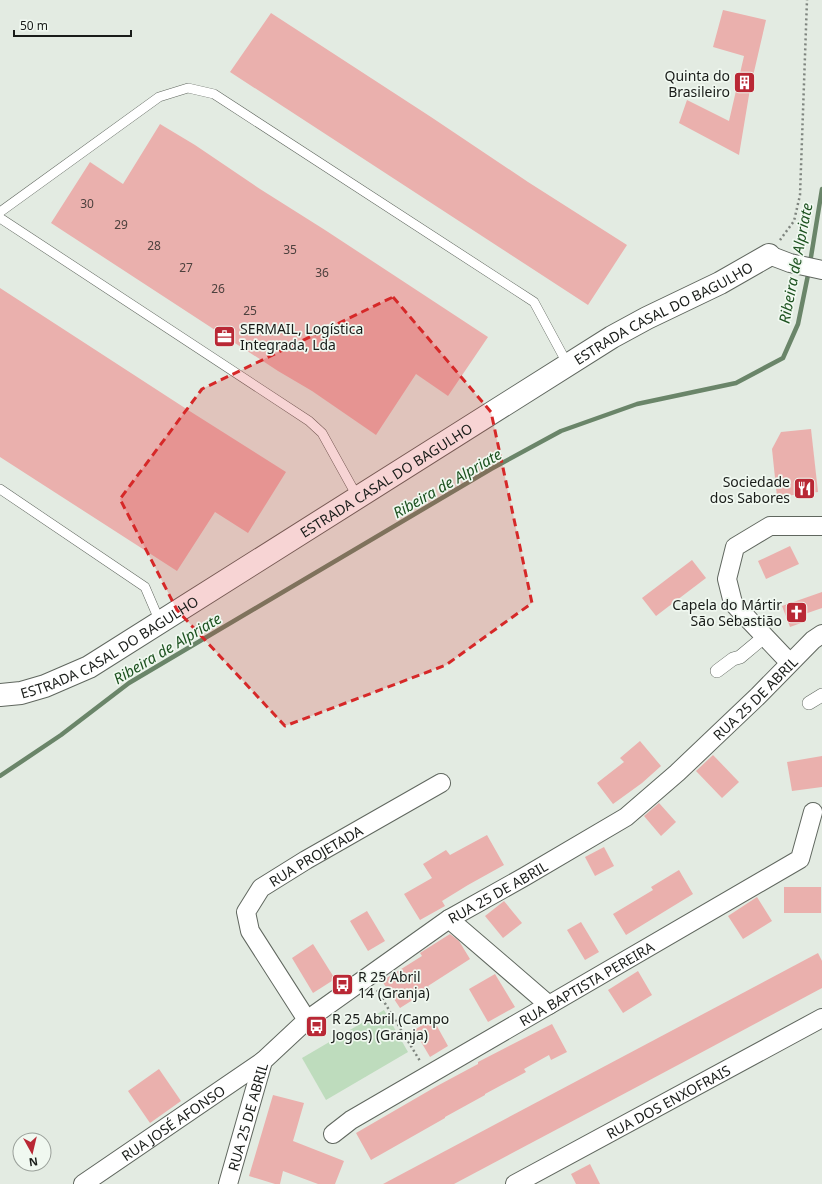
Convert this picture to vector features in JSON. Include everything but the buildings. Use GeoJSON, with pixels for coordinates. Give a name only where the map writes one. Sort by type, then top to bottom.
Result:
{"type":"FeatureCollection","features":[{"type":"Feature","properties":{"kind":"street"},"geometry":{"type":"LineString","coordinates":[[769,255],[821,270]]}},
{"type":"Feature","properties":{"kind":"street","name":"ESTRADA CASAL DO BAGULHO"},"geometry":{"type":"LineString","coordinates":[[0,695],[21,693],[45,686],[89,668],[612,337],[720,283],[769,255]]}},
{"type":"Feature","properties":{"kind":"street"},"geometry":{"type":"LineString","coordinates":[[789,662],[733,603],[727,579],[735,547],[770,526],[822,526]]}},
{"type":"Feature","properties":{"kind":"street","name":"RUA 25 DE ABRIL"},"geometry":{"type":"LineString","coordinates":[[228,1184],[263,1061],[307,1020],[450,919],[626,817],[678,773],[758,696],[789,662],[812,640],[822,634]]}},
{"type":"Feature","properties":{"kind":"street"},"geometry":{"type":"LineString","coordinates":[[717,671],[733,658],[740,657],[764,637]]}},
{"type":"Feature","properties":{"kind":"street"},"geometry":{"type":"LineString","coordinates":[[810,703],[822,695]]}},
{"type":"Feature","properties":{"kind":"street","name":"RUA PROJETADA"},"geometry":{"type":"LineString","coordinates":[[307,1020],[250,931],[246,912],[261,888],[306,860],[440,783]]}},
{"type":"Feature","properties":{"kind":"street","name":"RUA BAPTISTA PEREIRA"},"geometry":{"type":"LineString","coordinates":[[333,1134],[351,1120],[800,859],[812,812]]}},
{"type":"Feature","properties":{"kind":"street"},"geometry":{"type":"LineString","coordinates":[[450,919],[549,1005]]}},
{"type":"Feature","properties":{"kind":"street","name":"RUA DOS ENXOFRAIS"},"geometry":{"type":"LineString","coordinates":[[515,1184],[822,1018]]}},
{"type":"Feature","properties":{"kind":"street","name":"RUA JOSÉ AFONSO"},"geometry":{"type":"LineString","coordinates":[[83,1184],[263,1061]]}},
{"type":"Feature","properties":{"kind":"lane"},"geometry":{"type":"LineString","coordinates":[[0,212],[159,97],[188,88],[214,94],[534,302],[568,365]]}},
{"type":"Feature","properties":{"kind":"lane"},"geometry":{"type":"LineString","coordinates":[[0,218],[309,421],[322,433],[358,498]]}},
{"type":"Feature","properties":{"kind":"lane"},"geometry":{"type":"LineString","coordinates":[[0,489],[145,587],[160,622]]}},
{"type":"Feature","properties":{"kind":"path"},"geometry":{"type":"LineString","coordinates":[[769,255],[794,221],[800,195],[807,0]]}},
{"type":"Feature","properties":{"kind":"path"},"geometry":{"type":"LineString","coordinates":[[369,976],[428,1075]]}},
{"type":"Feature","properties":{"kind":"highlighted area"},"geometry":{"type":"Polygon","coordinates":[[[393,297],[491,412],[532,603],[446,665],[285,726],[177,610],[120,499],[202,389],[393,297]]]}},
{"type":"Feature","properties":{"kind":"green space"},"geometry":{"type":"Polygon","coordinates":[[[384,1010],[408,1052],[326,1100],[302,1058],[384,1010]]]}},
{"type":"Feature","properties":{"kind":"waterway","name":"Ribeira de Alpriate"},"geometry":{"type":"LineString","coordinates":[[810,263],[822,189]]}},
{"type":"Feature","properties":{"kind":"waterway","name":"Ribeira de Alpriate"},"geometry":{"type":"LineString","coordinates":[[0,776],[61,735],[129,683],[491,469],[561,431],[637,404],[736,383],[783,358],[798,324],[809,270]]}},
{"type":"Feature","properties":{"kind":"place","name":"Quinta do Brasileiro"},"geometry":{"type":"Point","coordinates":[745,83]}},
{"type":"Feature","properties":{"kind":"place","name":"SERMAIL, Logística Integrada, Lda"},"geometry":{"type":"Point","coordinates":[225,336]}},
{"type":"Feature","properties":{"kind":"place","name":"Sociedade dos Sabores"},"geometry":{"type":"Point","coordinates":[805,489]}},
{"type":"Feature","properties":{"kind":"place","name":"Capela do Mártir São Sebastião"},"geometry":{"type":"Point","coordinates":[797,612]}},
{"type":"Feature","properties":{"kind":"place","name":"R 25 Abril 14 (Granja)"},"geometry":{"type":"Point","coordinates":[342,984]}},
{"type":"Feature","properties":{"kind":"place","name":"R 25 Abril (Campo Jogos) (Granja)"},"geometry":{"type":"Point","coordinates":[316,1026]}}]}
